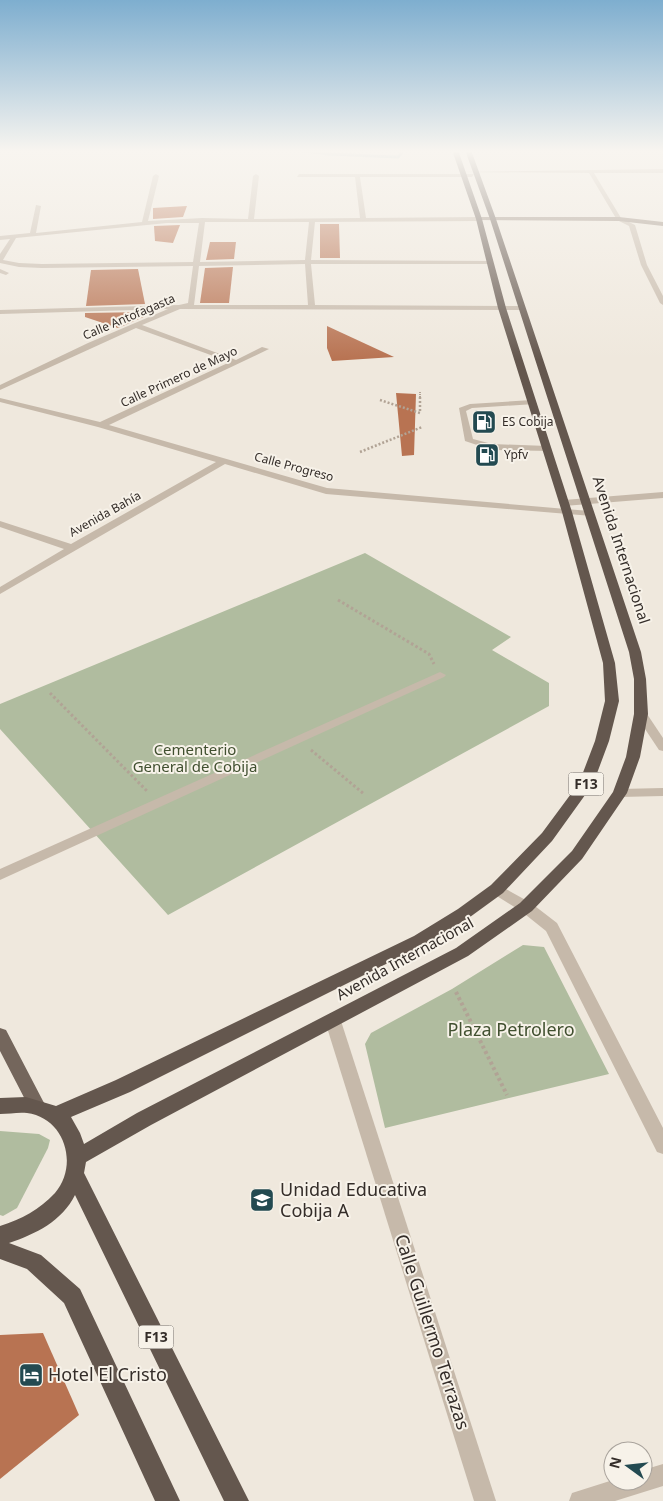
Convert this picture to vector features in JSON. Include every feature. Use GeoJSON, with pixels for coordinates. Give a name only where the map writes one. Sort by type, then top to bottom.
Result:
{"type":"FeatureCollection","features":[{"type":"Feature","properties":{"kind":"highway","name":"Avenida Internacional"},"geometry":{"type":"LineString","coordinates":[[56,1115],[124,1086],[420,940],[464,913],[497,889],[547,837],[586,784],[602,741],[612,701],[609,663],[565,507],[502,308],[479,220]]}},
{"type":"Feature","properties":{"kind":"highway","name":"Avenida Internacional"},"geometry":{"type":"LineString","coordinates":[[76,1166],[144,1119],[462,952],[526,907],[577,855],[620,793],[633,757],[641,714],[640,679],[635,652],[493,220]]}},
{"type":"Feature","properties":{"kind":"highway","name":"F13"},"geometry":{"type":"LineString","coordinates":[[0,1106],[14,1103],[37,1106],[56,1115],[68,1126],[75,1141],[76,1166],[237,1501]]}},
{"type":"Feature","properties":{"kind":"highway"},"geometry":{"type":"LineString","coordinates":[[0,1236],[22,1230],[46,1216],[64,1196],[76,1166]]}},
{"type":"Feature","properties":{"kind":"highway"},"geometry":{"type":"LineString","coordinates":[[0,1249],[34,1262],[72,1296],[168,1501]]}},
{"type":"Feature","properties":{"kind":"main road"},"geometry":{"type":"LineString","coordinates":[[629,220],[663,224]]}},
{"type":"Feature","properties":{"kind":"main road"},"geometry":{"type":"LineString","coordinates":[[0,1035],[37,1106]]}},
{"type":"Feature","properties":{"kind":"street"},"geometry":{"type":"LineString","coordinates":[[33,234],[35,220]]}},
{"type":"Feature","properties":{"kind":"street"},"geometry":{"type":"LineString","coordinates":[[0,238],[146,222],[201,220]]}},
{"type":"Feature","properties":{"kind":"street","name":"Calle Antofagasta"},"geometry":{"type":"LineString","coordinates":[[0,388],[91,345],[191,304],[202,220]]}},
{"type":"Feature","properties":{"kind":"street"},"geometry":{"type":"LineString","coordinates":[[312,220],[308,262],[312,308]]}},
{"type":"Feature","properties":{"kind":"street"},"geometry":{"type":"LineString","coordinates":[[622,220],[632,226],[644,265],[663,303]]}},
{"type":"Feature","properties":{"kind":"street"},"geometry":{"type":"LineString","coordinates":[[14,237],[0,260],[19,266],[308,262],[491,262]]}},
{"type":"Feature","properties":{"kind":"street"},"geometry":{"type":"LineString","coordinates":[[0,312],[179,308],[521,308]]}},
{"type":"Feature","properties":{"kind":"street"},"geometry":{"type":"LineString","coordinates":[[138,326],[236,362]]}},
{"type":"Feature","properties":{"kind":"street","name":"Calle Primero de Mayo"},"geometry":{"type":"LineString","coordinates":[[101,425],[265,349]]}},
{"type":"Feature","properties":{"kind":"street","name":"Calle Progreso"},"geometry":{"type":"LineString","coordinates":[[0,400],[101,425],[326,491],[565,507],[589,514]]}},
{"type":"Feature","properties":{"kind":"street"},"geometry":{"type":"LineString","coordinates":[[532,402],[470,406],[462,410],[469,441],[492,447],[547,449]]}},
{"type":"Feature","properties":{"kind":"street","name":"Avenida Bahía"},"geometry":{"type":"LineString","coordinates":[[0,592],[72,548],[224,461]]}},
{"type":"Feature","properties":{"kind":"street"},"geometry":{"type":"LineString","coordinates":[[565,507],[585,501],[663,495]]}},
{"type":"Feature","properties":{"kind":"street"},"geometry":{"type":"LineString","coordinates":[[0,524],[72,548]]}},
{"type":"Feature","properties":{"kind":"street"},"geometry":{"type":"LineString","coordinates":[[0,875],[440,675]]}},
{"type":"Feature","properties":{"kind":"street"},"geometry":{"type":"LineString","coordinates":[[641,714],[663,747]]}},
{"type":"Feature","properties":{"kind":"street"},"geometry":{"type":"LineString","coordinates":[[620,793],[663,792]]}},
{"type":"Feature","properties":{"kind":"street"},"geometry":{"type":"LineString","coordinates":[[497,889],[526,907],[552,927],[663,1146]]}},
{"type":"Feature","properties":{"kind":"street","name":"Calle Guillermo Terrazas"},"geometry":{"type":"LineString","coordinates":[[333,1021],[485,1501]]}},
{"type":"Feature","properties":{"kind":"street"},"geometry":{"type":"LineString","coordinates":[[580,1501],[663,1475]]}},
{"type":"Feature","properties":{"kind":"path"},"geometry":{"type":"LineString","coordinates":[[380,400],[420,413],[420,392]]}},
{"type":"Feature","properties":{"kind":"path"},"geometry":{"type":"LineString","coordinates":[[360,452],[422,427]]}},
{"type":"Feature","properties":{"kind":"path"},"geometry":{"type":"LineString","coordinates":[[338,600],[428,654],[440,675]]}},
{"type":"Feature","properties":{"kind":"path"},"geometry":{"type":"LineString","coordinates":[[50,694],[159,804]]}},
{"type":"Feature","properties":{"kind":"path"},"geometry":{"type":"LineString","coordinates":[[299,740],[364,794]]}},
{"type":"Feature","properties":{"kind":"path"},"geometry":{"type":"LineString","coordinates":[[456,992],[507,1095]]}},
{"type":"Feature","properties":{"kind":"green space","name":"Cementerio General de Cobija"},"geometry":{"type":"Polygon","coordinates":[[[365,553],[511,637],[492,650],[549,683],[549,706],[168,915],[0,729],[0,704],[365,553]]]}},
{"type":"Feature","properties":{"kind":"green space","name":"Plaza Petrolero"},"geometry":{"type":"Polygon","coordinates":[[[523,945],[544,947],[609,1074],[385,1128],[365,1044],[371,1033],[452,989],[523,945]]]}},
{"type":"Feature","properties":{"kind":"green space"},"geometry":{"type":"Polygon","coordinates":[[[0,1131],[39,1134],[50,1140],[48,1148],[17,1208],[3,1216],[0,1215],[0,1131]]]}},
{"type":"Feature","properties":{"kind":"building"},"geometry":{"type":"Polygon","coordinates":[[[320,224],[339,224],[340,258],[320,258],[320,224]]]}},
{"type":"Feature","properties":{"kind":"building"},"geometry":{"type":"Polygon","coordinates":[[[180,225],[173,243],[155,241],[154,226],[180,225]]]}},
{"type":"Feature","properties":{"kind":"building"},"geometry":{"type":"Polygon","coordinates":[[[210,242],[236,242],[234,259],[206,260],[210,242]]]}},
{"type":"Feature","properties":{"kind":"building"},"geometry":{"type":"Polygon","coordinates":[[[233,267],[229,303],[200,303],[205,268],[233,267]]]}},
{"type":"Feature","properties":{"kind":"building"},"geometry":{"type":"Polygon","coordinates":[[[138,269],[145,304],[86,306],[91,270],[138,269]]]}},
{"type":"Feature","properties":{"kind":"building"},"geometry":{"type":"Polygon","coordinates":[[[146,312],[146,316],[118,328],[85,317],[85,313],[146,312]]]}},
{"type":"Feature","properties":{"kind":"building"},"geometry":{"type":"Polygon","coordinates":[[[327,326],[394,357],[332,361],[327,348],[327,326]]]}},
{"type":"Feature","properties":{"kind":"building"},"geometry":{"type":"Polygon","coordinates":[[[396,393],[416,394],[414,455],[402,456],[396,393]]]}},
{"type":"Feature","properties":{"kind":"building","name":"Hotel El Cristo"},"geometry":{"type":"Polygon","coordinates":[[[43,1333],[79,1415],[0,1479],[0,1335],[43,1333]]]}},
{"type":"Feature","properties":{"kind":"place","name":"ES Cobija"},"geometry":{"type":"Point","coordinates":[484,422]}},
{"type":"Feature","properties":{"kind":"place","name":"Ypfv"},"geometry":{"type":"Point","coordinates":[487,455]}},
{"type":"Feature","properties":{"kind":"place","name":"Unidad Educativa Cobija A"},"geometry":{"type":"Point","coordinates":[262,1200]}},
{"type":"Feature","properties":{"kind":"place","name":"Hotel El Cristo"},"geometry":{"type":"Point","coordinates":[31,1375]}}]}
